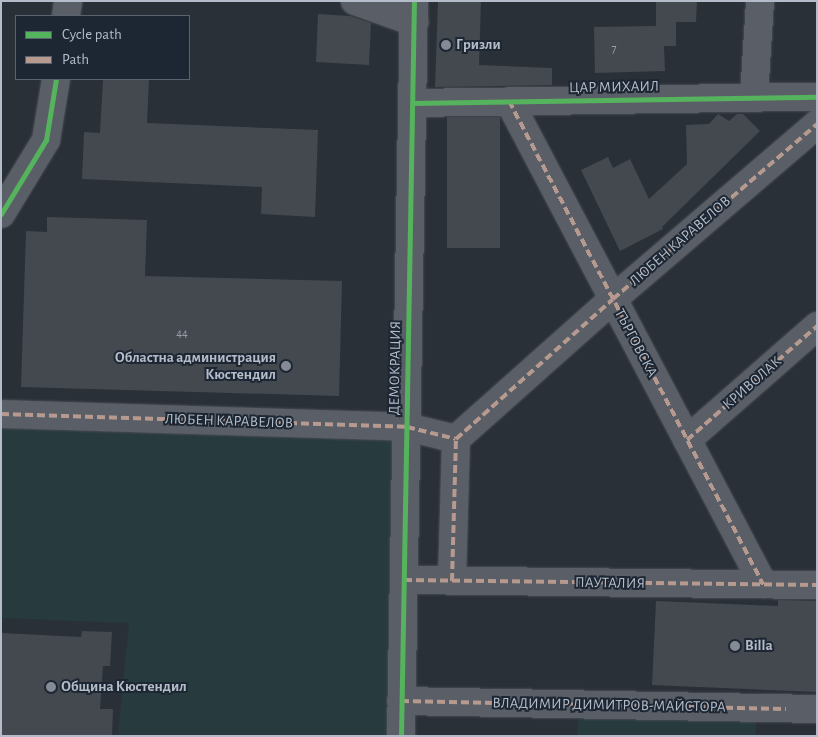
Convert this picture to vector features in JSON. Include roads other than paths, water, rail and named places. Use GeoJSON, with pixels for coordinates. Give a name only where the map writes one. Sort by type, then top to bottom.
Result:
{"type":"FeatureCollection","features":[{"type":"Feature","properties":{"kind":"street"},"geometry":{"type":"LineString","coordinates":[[66,15],[68,1]]}},
{"type":"Feature","properties":{"kind":"street"},"geometry":{"type":"LineString","coordinates":[[355,1],[414,12]]}},
{"type":"Feature","properties":{"kind":"street"},"geometry":{"type":"LineString","coordinates":[[754,98],[760,1]]}},
{"type":"Feature","properties":{"kind":"street","name":"ДЕМОКРАЦИЯ"},"geometry":{"type":"LineString","coordinates":[[401,736],[414,12]]}},
{"type":"Feature","properties":{"kind":"street"},"geometry":{"type":"LineString","coordinates":[[1,214],[46,140],[56,80]]}},
{"type":"Feature","properties":{"kind":"street","name":"ЦАР МИХАИЛ"},"geometry":{"type":"LineString","coordinates":[[413,103],[817,96]]}},
{"type":"Feature","properties":{"kind":"street","name":"ТЪРГОВСКА"},"geometry":{"type":"LineString","coordinates":[[510,101],[763,584]]}},
{"type":"Feature","properties":{"kind":"street","name":"ЛЮБЕН KАРАВЕЛОВ"},"geometry":{"type":"LineString","coordinates":[[1,414],[406,427],[456,440],[613,299],[817,124]]}},
{"type":"Feature","properties":{"kind":"street","name":"КРИВОЛАК"},"geometry":{"type":"LineString","coordinates":[[687,440],[817,326]]}},
{"type":"Feature","properties":{"kind":"street"},"geometry":{"type":"LineString","coordinates":[[452,581],[456,440]]}},
{"type":"Feature","properties":{"kind":"street","name":"ПАУТАЛИЯ"},"geometry":{"type":"LineString","coordinates":[[404,580],[817,585]]}},
{"type":"Feature","properties":{"kind":"street","name":"ВЛАДИМИР ДИМИТРОВ-МАЙСТОРА"},"geometry":{"type":"LineString","coordinates":[[402,701],[817,709]]}},
{"type":"Feature","properties":{"kind":"place","name":"Гризли"},"geometry":{"type":"Point","coordinates":[446,45]}},
{"type":"Feature","properties":{"kind":"place","name":"Областна администрация Кюстендил"},"geometry":{"type":"Point","coordinates":[286,366]}},
{"type":"Feature","properties":{"kind":"place","name":"Billa"},"geometry":{"type":"Point","coordinates":[735,646]}},
{"type":"Feature","properties":{"kind":"place","name":"Община Кюстендил"},"geometry":{"type":"Point","coordinates":[51,687]}}]}
